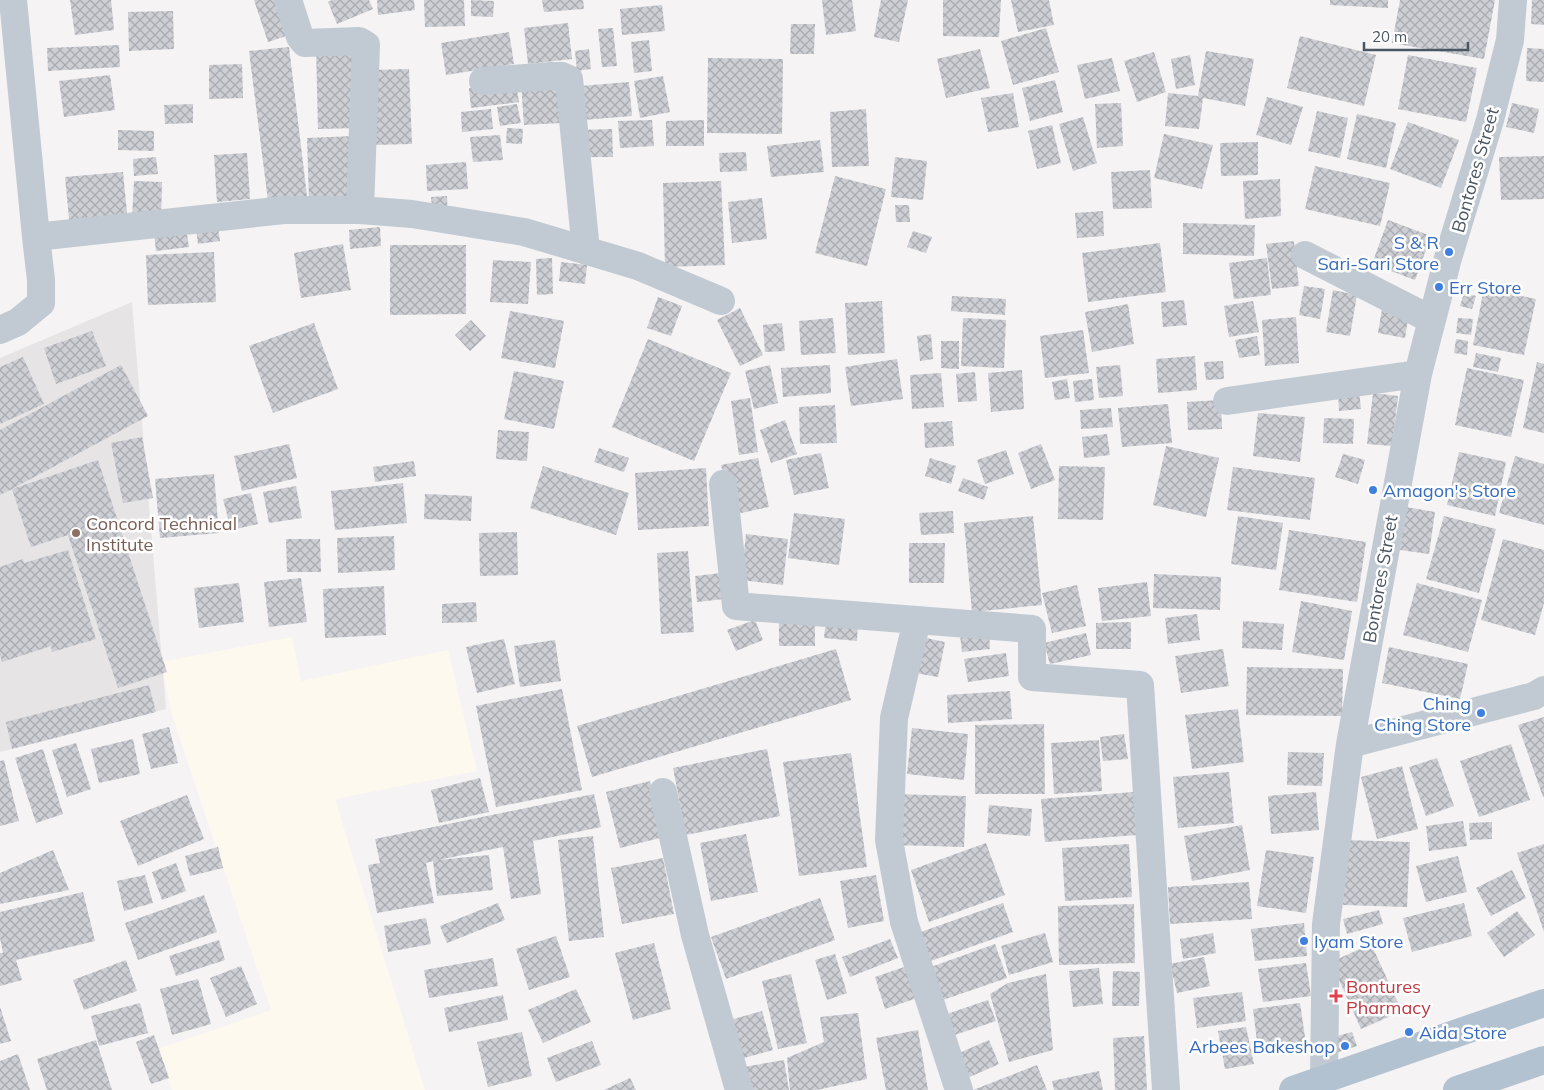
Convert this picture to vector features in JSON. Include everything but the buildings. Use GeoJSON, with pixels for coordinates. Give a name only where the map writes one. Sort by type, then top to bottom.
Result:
{"type":"FeatureCollection","features":[{"type":"Feature","properties":{"kind":"main road"},"geometry":{"type":"LineString","coordinates":[[1293,1090],[1544,1004]]}},
{"type":"Feature","properties":{"kind":"main road"},"geometry":{"type":"LineString","coordinates":[[1457,1090],[1544,1060]]}},
{"type":"Feature","properties":{"kind":"street"},"geometry":{"type":"LineString","coordinates":[[0,330],[18,322],[41,303],[41,280],[13,0]]}},
{"type":"Feature","properties":{"kind":"street"},"geometry":{"type":"LineString","coordinates":[[288,0],[300,37],[305,43],[359,41],[366,45],[360,210]]}},
{"type":"Feature","properties":{"kind":"street","name":"Bontores Street"},"geometry":{"type":"LineString","coordinates":[[1324,1079],[1326,924],[1350,744],[1418,374],[1448,258],[1490,120],[1510,40],[1513,0]]}},
{"type":"Feature","properties":{"kind":"street"},"geometry":{"type":"LineString","coordinates":[[483,81],[552,76],[562,76],[569,79],[586,251]]}},
{"type":"Feature","properties":{"kind":"street"},"geometry":{"type":"LineString","coordinates":[[36,237],[284,210],[360,210],[412,214],[524,232],[638,266],[721,301]]}},
{"type":"Feature","properties":{"kind":"street"},"geometry":{"type":"LineString","coordinates":[[1305,256],[1432,320]]}},
{"type":"Feature","properties":{"kind":"street"},"geometry":{"type":"LineString","coordinates":[[1227,402],[1418,374]]}},
{"type":"Feature","properties":{"kind":"street"},"geometry":{"type":"LineString","coordinates":[[723,484],[736,606],[1032,629],[1032,677],[1140,685],[1166,1090]]}},
{"type":"Feature","properties":{"kind":"street"},"geometry":{"type":"LineString","coordinates":[[917,620],[894,718],[889,840],[904,922],[959,1090]]}},
{"type":"Feature","properties":{"kind":"street"},"geometry":{"type":"LineString","coordinates":[[1350,744],[1534,696],[1544,690]]}},
{"type":"Feature","properties":{"kind":"street"},"geometry":{"type":"LineString","coordinates":[[663,792],[695,934],[739,1090]]}},
{"type":"Feature","properties":{"kind":"shaded area","name":"Concord Technical Institute"},"geometry":{"type":"Polygon","coordinates":[[[132,302],[166,709],[0,752],[0,358],[132,302]]]}},
{"type":"Feature","properties":{"kind":"shaded area"},"geometry":{"type":"Polygon","coordinates":[[[292,637],[301,681],[448,650],[477,771],[335,799],[425,1090],[172,1090],[158,1049],[271,1010],[171,712],[161,662],[292,637]]]}},
{"type":"Feature","properties":{"kind":"place","name":"S & R Sari-Sari Store"},"geometry":{"type":"Point","coordinates":[1449,252]}},
{"type":"Feature","properties":{"kind":"place","name":"Err Store"},"geometry":{"type":"Point","coordinates":[1439,287]}},
{"type":"Feature","properties":{"kind":"place","name":"Amagon's Store"},"geometry":{"type":"Point","coordinates":[1373,490]}},
{"type":"Feature","properties":{"kind":"place","name":"Concord Technical Institute"},"geometry":{"type":"Point","coordinates":[76,533]}},
{"type":"Feature","properties":{"kind":"place","name":"Ching Ching Store"},"geometry":{"type":"Point","coordinates":[1481,713]}},
{"type":"Feature","properties":{"kind":"place","name":"Iyam Store"},"geometry":{"type":"Point","coordinates":[1304,941]}},
{"type":"Feature","properties":{"kind":"place","name":"Bontures Pharmacy"},"geometry":{"type":"Point","coordinates":[1336,996]}},
{"type":"Feature","properties":{"kind":"place","name":"Aida Store"},"geometry":{"type":"Point","coordinates":[1409,1032]}},
{"type":"Feature","properties":{"kind":"place","name":"Arbees Bakeshop"},"geometry":{"type":"Point","coordinates":[1345,1046]}}]}
